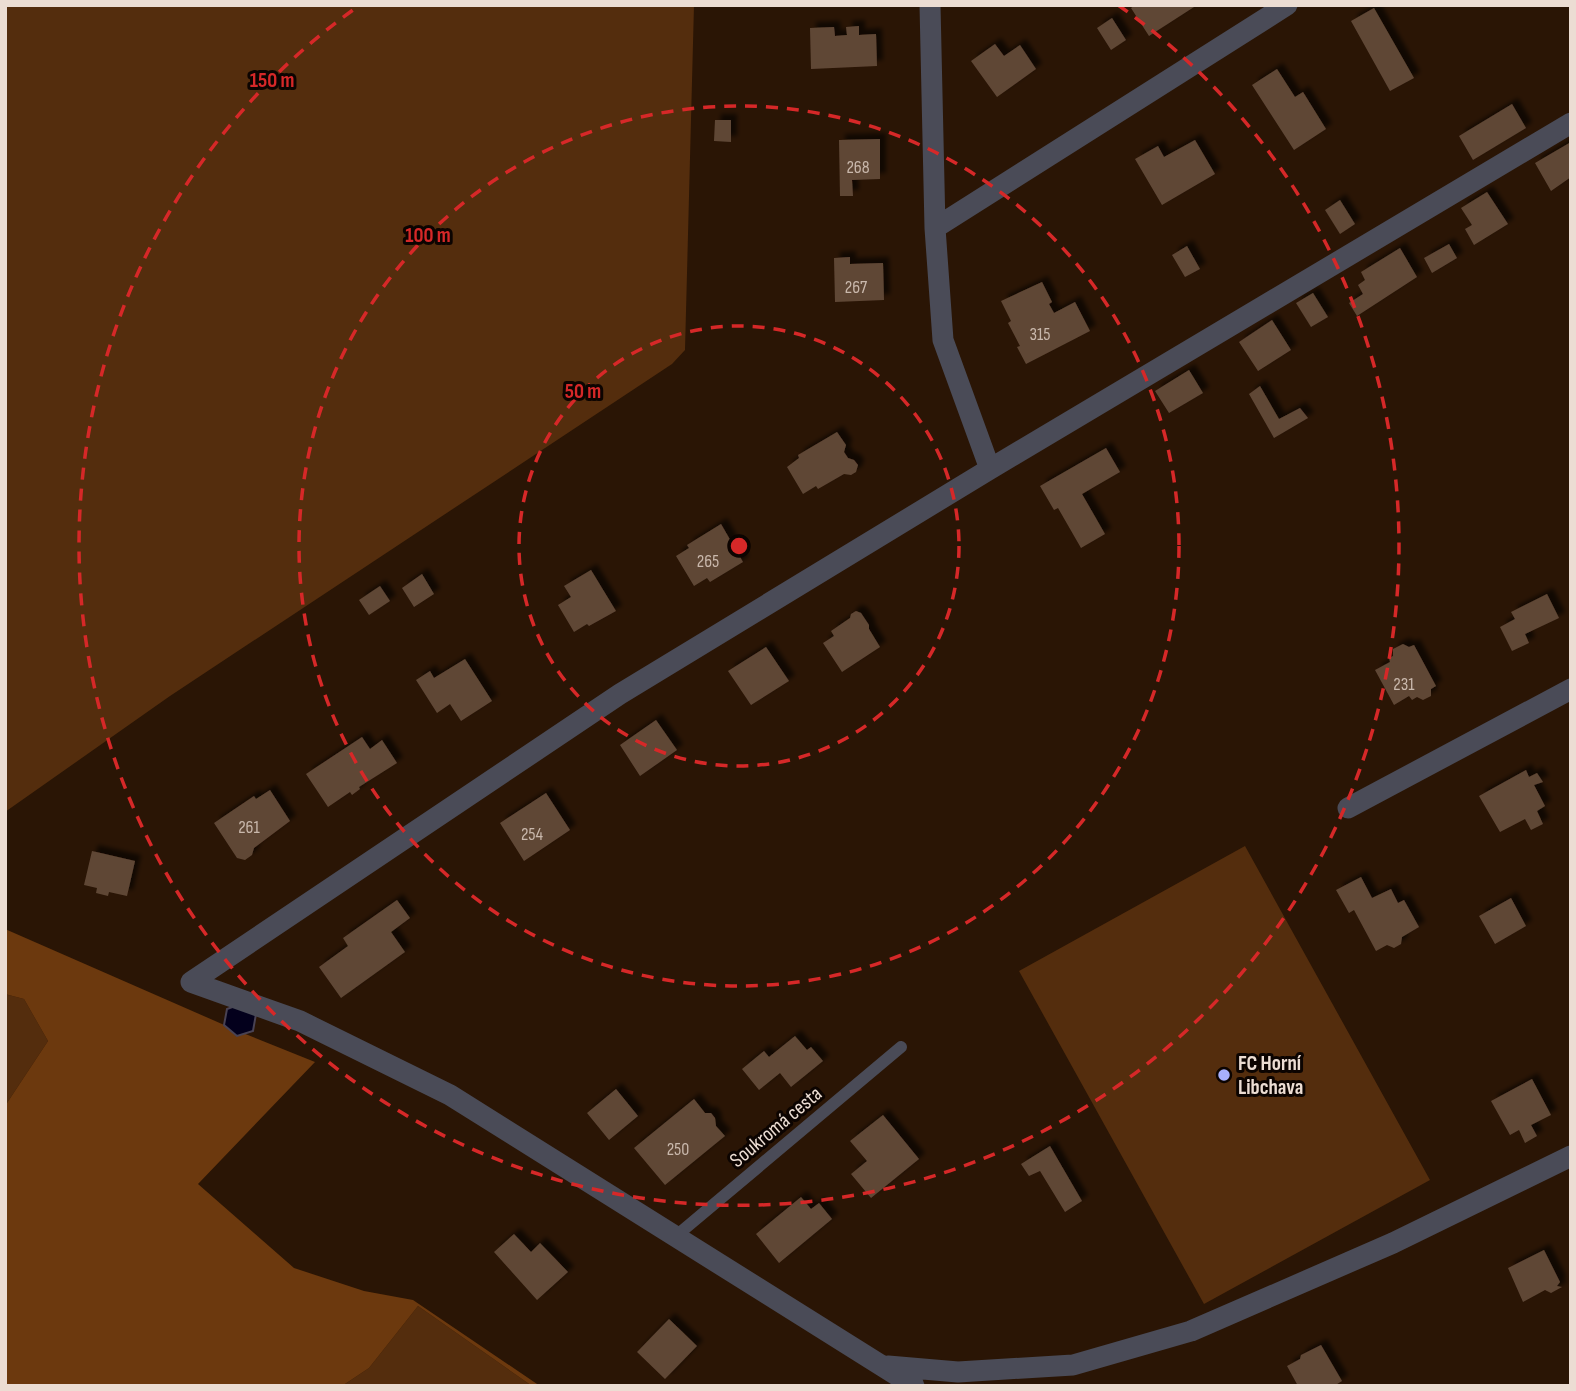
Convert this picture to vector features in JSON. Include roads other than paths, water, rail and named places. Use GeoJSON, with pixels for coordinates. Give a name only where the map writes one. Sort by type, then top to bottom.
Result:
{"type":"FeatureCollection","features":[{"type":"Feature","properties":{"kind":"street"},"geometry":{"type":"LineString","coordinates":[[930,5],[935,228],[943,340],[990,469]]}},
{"type":"Feature","properties":{"kind":"street"},"geometry":{"type":"LineString","coordinates":[[935,228],[1287,5]]}},
{"type":"Feature","properties":{"kind":"street"},"geometry":{"type":"LineString","coordinates":[[915,1386],[450,1095],[300,1021],[191,982],[620,694],[990,469],[1571,123]]}},
{"type":"Feature","properties":{"kind":"street"},"geometry":{"type":"LineString","coordinates":[[1348,808],[1571,689]]}},
{"type":"Feature","properties":{"kind":"street"},"geometry":{"type":"LineString","coordinates":[[879,1365],[958,1372],[1073,1365],[1191,1331],[1393,1243],[1571,1156]]}},
{"type":"Feature","properties":{"kind":"lane","name":"Soukromá cesta"},"geometry":{"type":"LineString","coordinates":[[676,1236],[901,1047]]}},
{"type":"Feature","properties":{"kind":"water"},"geometry":{"type":"Polygon","coordinates":[[[243,1003],[256,1014],[253,1031],[237,1036],[224,1025],[227,1009],[243,1003]]]}},
{"type":"Feature","properties":{"kind":"place","name":"FC Horní Libchava"},"geometry":{"type":"Point","coordinates":[1224,1075]}}]}
